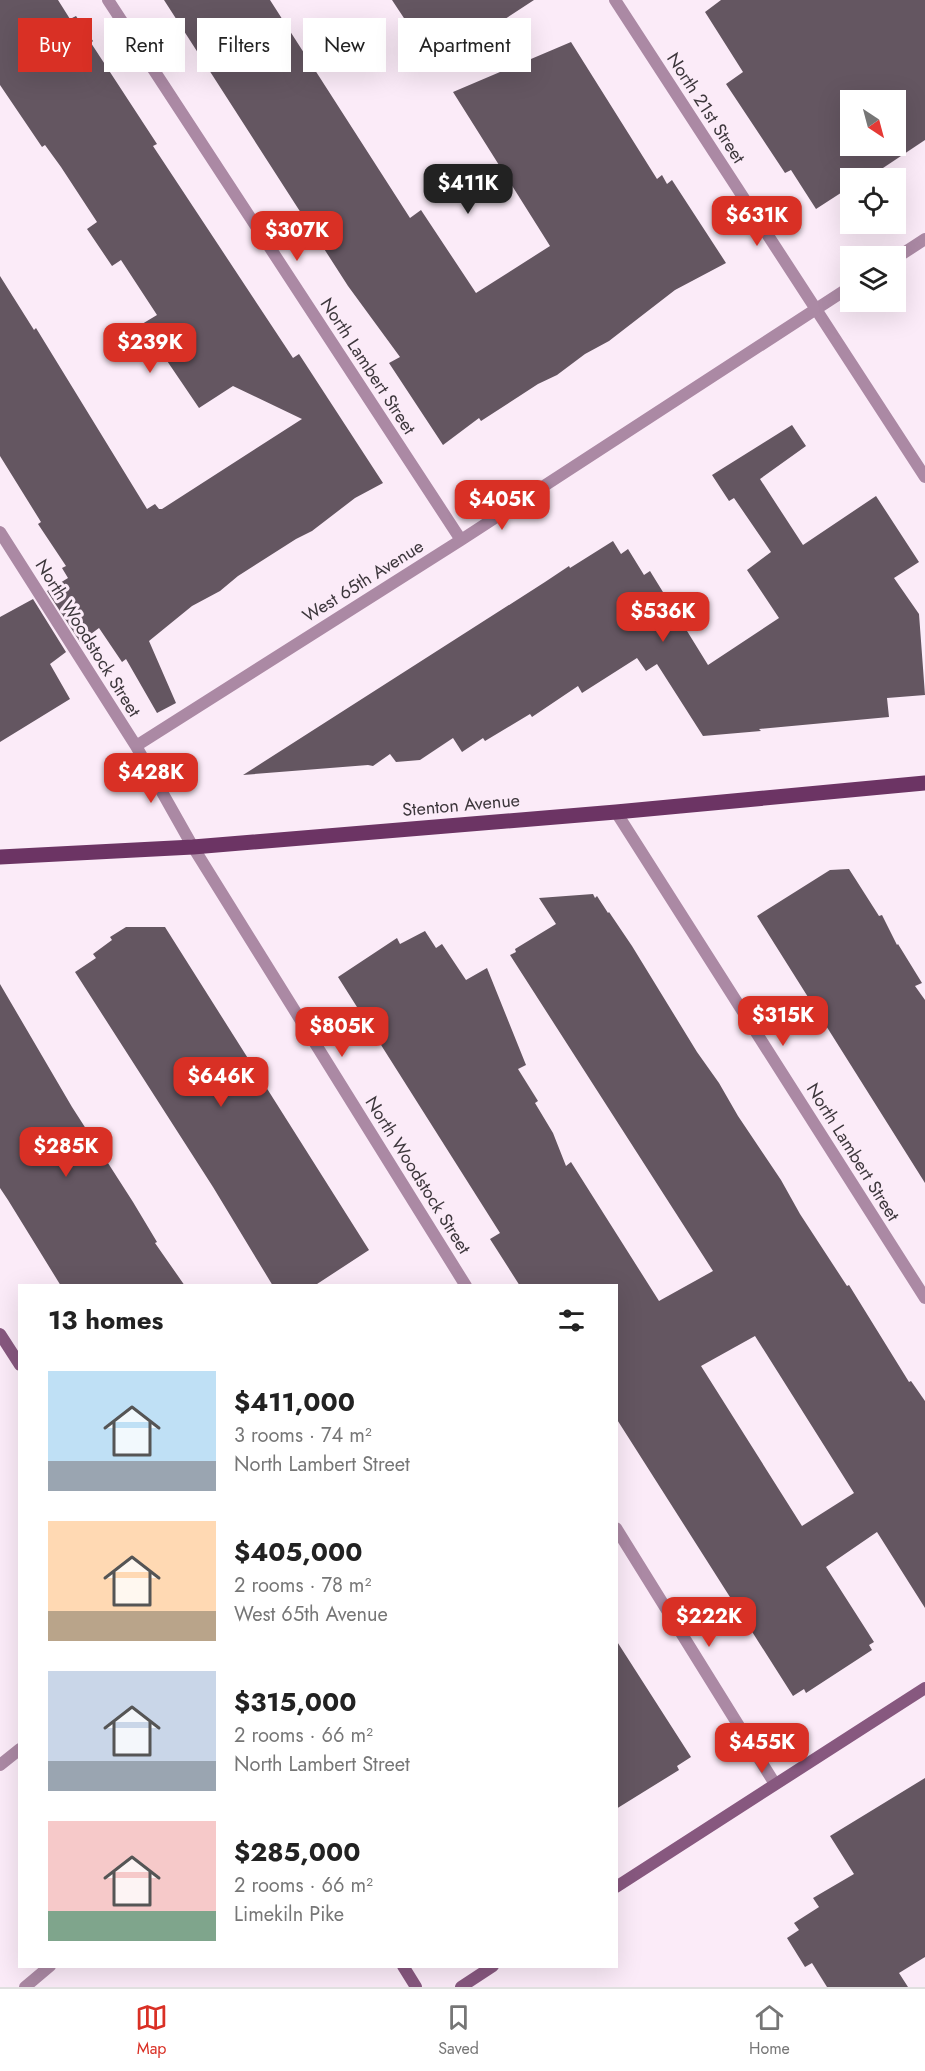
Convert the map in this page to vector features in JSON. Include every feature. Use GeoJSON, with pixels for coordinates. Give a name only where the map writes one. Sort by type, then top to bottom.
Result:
{"type":"FeatureCollection","features":[{"type":"Feature","properties":{"kind":"main road","name":"Stenton Avenue"},"geometry":{"type":"LineString","coordinates":[[0,857],[193,847],[616,812],[925,783]]}},
{"type":"Feature","properties":{"kind":"street","name":"North Lambert Street"},"geometry":{"type":"LineString","coordinates":[[108,0],[461,540]]}},
{"type":"Feature","properties":{"kind":"street","name":"North 21st Street"},"geometry":{"type":"LineString","coordinates":[[615,0],[925,477]]}},
{"type":"Feature","properties":{"kind":"street"},"geometry":{"type":"LineString","coordinates":[[906,251],[925,239]]}},
{"type":"Feature","properties":{"kind":"street","name":"West 65th Avenue"},"geometry":{"type":"LineString","coordinates":[[136,746],[461,540],[840,293]]}},
{"type":"Feature","properties":{"kind":"street","name":"North Woodstock Street"},"geometry":{"type":"LineString","coordinates":[[0,532],[136,746],[193,847],[465,1284]]}},
{"type":"Feature","properties":{"kind":"street","name":"North Lambert Street"},"geometry":{"type":"LineString","coordinates":[[616,812],[925,1298]]}},
{"type":"Feature","properties":{"kind":"street"},"geometry":{"type":"LineString","coordinates":[[0,1334],[18,1362]]}},
{"type":"Feature","properties":{"kind":"street"},"geometry":{"type":"LineString","coordinates":[[618,1531],[775,1784]]}},
{"type":"Feature","properties":{"kind":"street"},"geometry":{"type":"LineString","coordinates":[[618,1886],[925,1688]]}},
{"type":"Feature","properties":{"kind":"street"},"geometry":{"type":"LineString","coordinates":[[0,1766],[18,1751]]}},
{"type":"Feature","properties":{"kind":"street"},"geometry":{"type":"LineString","coordinates":[[24,1987],[48,1968]]}},
{"type":"Feature","properties":{"kind":"street"},"geometry":{"type":"LineString","coordinates":[[404,1968],[416,1987]]}},
{"type":"Feature","properties":{"kind":"street"},"geometry":{"type":"LineString","coordinates":[[461,1987],[490,1968]]}},
{"type":"Feature","properties":{"kind":"building"},"geometry":{"type":"Polygon","coordinates":[[[0,0],[58,0],[69,18],[18,18],[18,72],[92,72],[92,45],[104,63],[104,72],[110,72],[157,144],[153,146],[293,358],[299,354],[383,483],[355,498],[312,531],[238,576],[220,591],[192,606],[149,641],[176,703],[157,713],[126,659],[122,662],[99,628],[80,642],[47,591],[68,578],[62,568],[66,566],[38,524],[41,522],[0,456],[0,276],[34,330],[36,328],[147,509],[155,504],[162,509],[302,419],[233,386],[199,408],[142,324],[157,315],[121,260],[112,266],[87,229],[97,222],[61,167],[45,145],[42,147],[0,85],[0,0]]]}},
{"type":"Feature","properties":{"kind":"building"},"geometry":{"type":"Polygon","coordinates":[[[164,0],[270,0],[282,18],[197,18],[197,51],[185,33],[185,18],[176,18],[164,0]]]}},
{"type":"Feature","properties":{"kind":"building"},"geometry":{"type":"Polygon","coordinates":[[[392,0],[534,0],[507,18],[404,18],[392,0]]]}},
{"type":"Feature","properties":{"kind":"building"},"geometry":{"type":"Polygon","coordinates":[[[721,0],[925,0],[925,140],[906,153],[906,90],[840,90],[840,156],[901,156],[883,168],[840,168],[840,193],[816,209],[791,170],[785,173],[726,84],[743,72],[705,12],[721,0]]]}},
{"type":"Feature","properties":{"kind":"building"},"geometry":{"type":"Polygon","coordinates":[[[291,33],[303,51],[303,72],[316,72],[410,218],[421,210],[476,293],[550,246],[453,92],[500,72],[531,72],[531,59],[571,42],[657,179],[662,175],[667,184],[672,180],[726,263],[675,290],[609,341],[481,421],[479,418],[443,445],[389,363],[400,357],[348,286],[210,72],[291,72],[291,33]]]}},
{"type":"Feature","properties":{"kind":"building"},"geometry":{"type":"Polygon","coordinates":[[[792,425],[806,446],[760,479],[803,545],[876,496],[919,562],[894,578],[919,614],[925,695],[887,698],[889,717],[703,736],[657,664],[646,671],[637,658],[582,693],[578,686],[532,717],[530,714],[485,741],[483,738],[462,752],[453,738],[420,760],[396,762],[390,754],[373,766],[243,775],[569,566],[570,568],[613,541],[621,554],[628,549],[644,575],[650,571],[708,665],[779,618],[747,570],[771,552],[734,498],[729,501],[712,475],[792,425]]]}},
{"type":"Feature","properties":{"kind":"building"},"geometry":{"type":"Polygon","coordinates":[[[33,599],[66,652],[50,664],[70,699],[0,742],[0,617],[33,599]]]}},
{"type":"Feature","properties":{"kind":"building"},"geometry":{"type":"Polygon","coordinates":[[[849,869],[879,916],[882,915],[897,945],[922,983],[915,986],[925,1000],[925,1183],[757,916],[830,870],[849,869]]]}},
{"type":"Feature","properties":{"kind":"building"},"geometry":{"type":"Polygon","coordinates":[[[593,894],[595,898],[597,896],[632,946],[697,1052],[781,1180],[800,1214],[847,1286],[849,1285],[909,1382],[911,1381],[925,1401],[925,1608],[877,1532],[826,1567],[874,1642],[869,1645],[872,1650],[806,1693],[804,1689],[793,1696],[618,1421],[618,1284],[519,1284],[490,1239],[500,1233],[338,977],[397,938],[400,944],[425,931],[436,948],[442,944],[466,980],[487,968],[526,1065],[518,1069],[538,1101],[535,1103],[553,1133],[566,1166],[571,1162],[659,1301],[713,1271],[510,955],[516,952],[515,949],[556,924],[539,898],[593,894]],[[755,1336],[701,1366],[802,1526],[854,1493],[755,1336]]]}},
{"type":"Feature","properties":{"kind":"building"},"geometry":{"type":"Polygon","coordinates":[[[126,927],[165,927],[369,1250],[317,1284],[272,1284],[213,1187],[75,972],[96,958],[93,954],[112,940],[110,937],[126,927]]]}},
{"type":"Feature","properties":{"kind":"building"},"geometry":{"type":"Polygon","coordinates":[[[0,984],[72,1107],[157,1242],[155,1243],[184,1284],[60,1284],[0,1188],[0,984]]]}},
{"type":"Feature","properties":{"kind":"building"},"geometry":{"type":"Polygon","coordinates":[[[618,1643],[691,1757],[677,1766],[679,1770],[618,1808],[618,1643]]]}},
{"type":"Feature","properties":{"kind":"building"},"geometry":{"type":"Polygon","coordinates":[[[925,1778],[925,1957],[899,1973],[908,1987],[827,1987],[812,1963],[805,1967],[787,1938],[799,1930],[794,1923],[819,1907],[813,1898],[854,1874],[830,1836],[925,1778]]]}}]}
